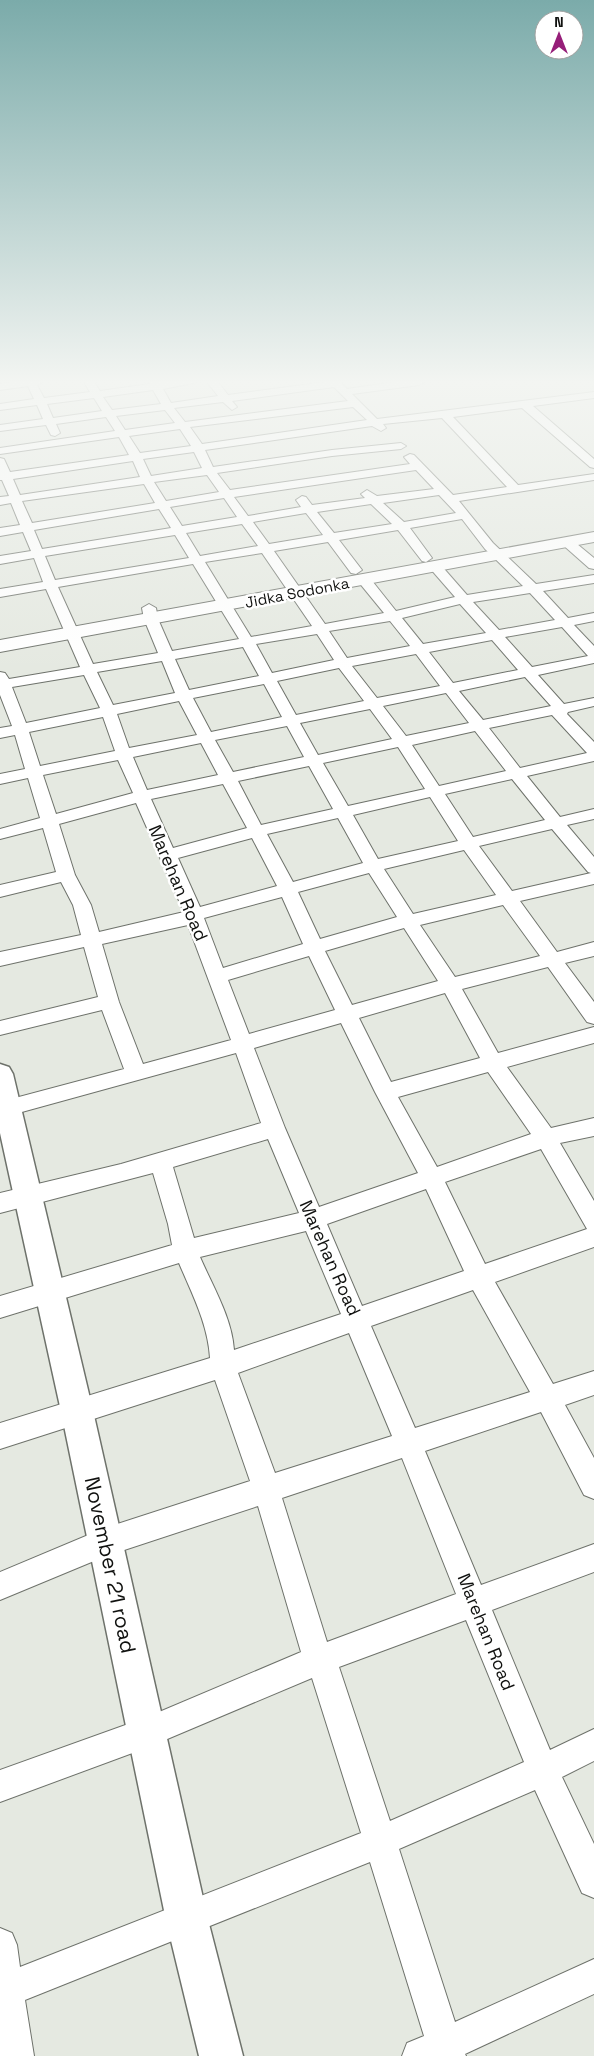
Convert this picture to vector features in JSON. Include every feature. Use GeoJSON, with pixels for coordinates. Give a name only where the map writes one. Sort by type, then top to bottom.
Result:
{"type":"FeatureCollection","features":[{"type":"Feature","properties":{"kind":"main road","name":"Jidka Sodonka"},"geometry":{"type":"LineString","coordinates":[[0,635],[69,627],[150,614],[494,550],[594,529]]}},
{"type":"Feature","properties":{"kind":"main road","name":"Jidka Sodonka"},"geometry":{"type":"LineString","coordinates":[[494,550],[594,537]]}},
{"type":"Feature","properties":{"kind":"main road","name":"Jidka Sodonka"},"geometry":{"type":"LineString","coordinates":[[0,646],[69,627]]}},
{"type":"Feature","properties":{"kind":"street","name":"Marehan Road"},"geometry":{"type":"LineString","coordinates":[[4,478],[16,499],[69,627],[109,712],[123,753],[166,855],[194,915],[274,1128],[409,1444],[543,1771],[594,1881]]}},
{"type":"Feature","properties":{"kind":"street"},"geometry":{"type":"LineString","coordinates":[[80,478],[86,489],[94,496],[106,528],[127,572]]}},
{"type":"Feature","properties":{"kind":"street"},"geometry":{"type":"LineString","coordinates":[[0,501],[160,478]]}},
{"type":"Feature","properties":{"kind":"street"},"geometry":{"type":"LineString","coordinates":[[215,478],[266,547],[321,627],[343,663],[403,743],[468,842],[594,1018]]}},
{"type":"Feature","properties":{"kind":"street"},"geometry":{"type":"LineString","coordinates":[[284,478],[310,509],[556,824],[594,868]]}},
{"type":"Feature","properties":{"kind":"street"},"geometry":{"type":"LineString","coordinates":[[0,560],[37,553],[164,505],[330,478]]}},
{"type":"Feature","properties":{"kind":"street"},"geometry":{"type":"LineString","coordinates":[[353,478],[372,500],[402,525],[430,562],[561,709]]}},
{"type":"Feature","properties":{"kind":"street"},"geometry":{"type":"LineString","coordinates":[[430,478],[465,515],[494,550],[532,587],[594,654]]}},
{"type":"Feature","properties":{"kind":"street"},"geometry":{"type":"LineString","coordinates":[[505,478],[515,489]]}},
{"type":"Feature","properties":{"kind":"street"},"geometry":{"type":"LineString","coordinates":[[0,532],[28,527],[177,530],[372,500],[515,489],[588,478]]}},
{"type":"Feature","properties":{"kind":"street"},"geometry":{"type":"LineString","coordinates":[[147,480],[247,642],[373,866],[407,922],[450,985],[492,1062],[546,1138],[594,1222]]}},
{"type":"Feature","properties":{"kind":"street"},"geometry":{"type":"LineString","coordinates":[[0,593],[465,515]]}},
{"type":"Feature","properties":{"kind":"street"},"geometry":{"type":"LineString","coordinates":[[567,542],[594,565]]}},
{"type":"Feature","properties":{"kind":"street"},"geometry":{"type":"LineString","coordinates":[[136,1074],[109,1002],[82,905],[66,875],[21,729],[1,682],[90,670],[321,627],[394,616],[464,599],[594,578]]}},
{"type":"Feature","properties":{"kind":"street"},"geometry":{"type":"LineString","coordinates":[[150,614],[184,696],[288,890],[385,1092],[432,1178],[478,1275],[548,1399],[594,1486]]}},
{"type":"Feature","properties":{"kind":"street"},"geometry":{"type":"LineString","coordinates":[[0,733],[343,663],[421,650],[496,634],[566,623],[594,616]]}},
{"type":"Feature","properties":{"kind":"street"},"geometry":{"type":"LineString","coordinates":[[0,779],[34,770],[594,659]]}},
{"type":"Feature","properties":{"kind":"street"},"geometry":{"type":"LineString","coordinates":[[0,834],[142,796],[594,702]]}},
{"type":"Feature","properties":{"kind":"street"},"geometry":{"type":"LineString","coordinates":[[561,709],[559,715],[594,751]]}},
{"type":"Feature","properties":{"kind":"street"},"geometry":{"type":"LineString","coordinates":[[166,855],[257,831],[515,772],[594,756]]}},
{"type":"Feature","properties":{"kind":"street"},"geometry":{"type":"LineString","coordinates":[[0,959],[183,920],[194,915],[373,866],[468,842],[556,824],[594,814]]}},
{"type":"Feature","properties":{"kind":"street"},"geometry":{"type":"LineString","coordinates":[[0,891],[66,875]]}},
{"type":"Feature","properties":{"kind":"street"},"geometry":{"type":"LineString","coordinates":[[216,977],[314,947],[407,922],[594,878]]}},
{"type":"Feature","properties":{"kind":"street"},"geometry":{"type":"LineString","coordinates":[[3,1109],[136,1074],[450,985],[594,949]]}},
{"type":"Feature","properties":{"kind":"street"},"geometry":{"type":"LineString","coordinates":[[0,1028],[76,1008],[109,1002]]}},
{"type":"Feature","properties":{"kind":"street"},"geometry":{"type":"LineString","coordinates":[[385,1092],[594,1035]]}},
{"type":"Feature","properties":{"kind":"street","name":"November 21 road"},"geometry":{"type":"LineString","coordinates":[[0,1074],[14,1200],[50,1290],[187,1920],[221,2056]]}},
{"type":"Feature","properties":{"kind":"street"},"geometry":{"type":"LineString","coordinates":[[0,1307],[50,1290],[185,1251],[312,1219],[546,1138],[594,1127]]}},
{"type":"Feature","properties":{"kind":"street"},"geometry":{"type":"LineString","coordinates":[[14,1200],[274,1128]]}},
{"type":"Feature","properties":{"kind":"street"},"geometry":{"type":"LineString","coordinates":[[160,1161],[180,1224],[185,1251],[218,1331],[223,1366],[258,1462],[318,1660],[328,1676],[380,1841],[437,2052],[594,1976]]}},
{"type":"Feature","properties":{"kind":"street"},"geometry":{"type":"LineString","coordinates":[[0,1436],[223,1366],[478,1275],[594,1237]]}},
{"type":"Feature","properties":{"kind":"street"},"geometry":{"type":"LineString","coordinates":[[0,1586],[105,1542],[548,1399],[594,1382]]}},
{"type":"Feature","properties":{"kind":"street"},"geometry":{"type":"LineString","coordinates":[[0,1786],[146,1733],[318,1660],[474,1604],[594,1558]]}},
{"type":"Feature","properties":{"kind":"street"},"geometry":{"type":"LineString","coordinates":[[3,1992],[187,1920],[380,1841],[543,1771],[594,1745]]}},
{"type":"Feature","properties":{"kind":"street"},"geometry":{"type":"LineString","coordinates":[[0,1945],[3,1992],[16,2056]]}}]}
